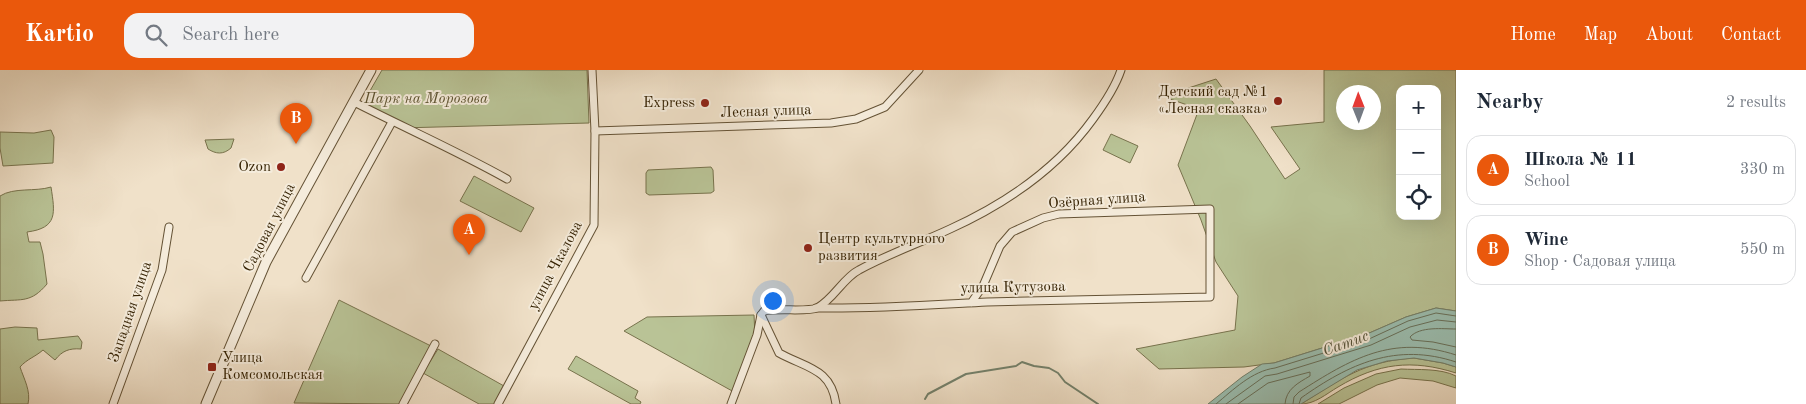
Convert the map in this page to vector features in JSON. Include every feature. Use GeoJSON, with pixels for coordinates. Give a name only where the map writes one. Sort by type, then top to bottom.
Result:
{"type":"FeatureCollection","features":[{"type":"Feature","properties":{"kind":"street","name":"Садовая улица"},"geometry":{"type":"LineString","coordinates":[[206,404],[266,262],[371,70]]}},
{"type":"Feature","properties":{"kind":"street","name":"улица Чкалова"},"geometry":{"type":"LineString","coordinates":[[498,404],[594,225],[595,131],[592,70]]}},
{"type":"Feature","properties":{"kind":"street","name":"Лесная улица"},"geometry":{"type":"LineString","coordinates":[[595,131],[831,123],[856,119],[885,107],[918,70]]}},
{"type":"Feature","properties":{"kind":"street"},"geometry":{"type":"LineString","coordinates":[[816,308],[834,294],[854,272],[951,228],[1027,186],[1054,164],[1080,138],[1101,108],[1121,70]]}},
{"type":"Feature","properties":{"kind":"street"},"geometry":{"type":"LineString","coordinates":[[354,102],[392,122],[434,140],[507,179]]}},
{"type":"Feature","properties":{"kind":"street"},"geometry":{"type":"LineString","coordinates":[[306,278],[392,122]]}},
{"type":"Feature","properties":{"kind":"street","name":"Озёрная улица"},"geometry":{"type":"LineString","coordinates":[[970,303],[983,286],[1000,246],[1012,232],[1043,218],[1059,214],[1210,209],[1210,297]]}},
{"type":"Feature","properties":{"kind":"street","name":"Западная улица"},"geometry":{"type":"LineString","coordinates":[[113,404],[162,270],[169,227]]}},
{"type":"Feature","properties":{"kind":"street","name":"улица Кутузова"},"geometry":{"type":"LineString","coordinates":[[761,315],[764,311],[770,310],[816,308],[1210,297]]}},
{"type":"Feature","properties":{"kind":"street"},"geometry":{"type":"LineString","coordinates":[[732,404],[761,315]]}},
{"type":"Feature","properties":{"kind":"street"},"geometry":{"type":"LineString","coordinates":[[761,315],[780,353],[811,367],[828,381],[833,388],[836,404]]}},
{"type":"Feature","properties":{"kind":"street"},"geometry":{"type":"LineString","coordinates":[[403,404],[435,344]]}},
{"type":"Feature","properties":{"kind":"green space","name":"Парк на Морозова"},"geometry":{"type":"Polygon","coordinates":[[[382,70],[587,70],[589,123],[400,128],[363,103],[382,70]]]}},
{"type":"Feature","properties":{"kind":"green space"},"geometry":{"type":"Polygon","coordinates":[[[1324,70],[1456,70],[1456,311],[1436,308],[1406,317],[1367,334],[1274,363],[1244,367],[1159,369],[1136,349],[1235,330],[1238,296],[1216,262],[1178,165],[1199,109],[1170,99],[1173,93],[1216,79],[1285,179],[1300,169],[1271,127],[1324,122],[1324,70]]]}},
{"type":"Feature","properties":{"kind":"green space"},"geometry":{"type":"Polygon","coordinates":[[[51,130],[54,137],[53,163],[3,166],[0,132],[34,133],[51,130]]]}},
{"type":"Feature","properties":{"kind":"green space"},"geometry":{"type":"Polygon","coordinates":[[[1111,134],[1138,146],[1130,163],[1103,150],[1111,134]]]}},
{"type":"Feature","properties":{"kind":"green space"},"geometry":{"type":"Polygon","coordinates":[[[234,139],[231,148],[220,153],[208,149],[205,140],[234,139]]]}},
{"type":"Feature","properties":{"kind":"green space"},"geometry":{"type":"Polygon","coordinates":[[[711,167],[713,170],[714,191],[711,193],[649,195],[646,193],[646,173],[648,170],[711,167]]]}},
{"type":"Feature","properties":{"kind":"green space"},"geometry":{"type":"Polygon","coordinates":[[[474,176],[534,208],[521,232],[460,201],[474,176]]]}},
{"type":"Feature","properties":{"kind":"green space"},"geometry":{"type":"Polygon","coordinates":[[[51,187],[52,218],[44,227],[27,232],[29,242],[40,242],[47,284],[36,294],[26,299],[0,301],[0,196],[12,191],[51,187]]]}},
{"type":"Feature","properties":{"kind":"green space"},"geometry":{"type":"Polygon","coordinates":[[[339,300],[431,346],[400,404],[294,403],[339,300]]]}},
{"type":"Feature","properties":{"kind":"green space"},"geometry":{"type":"Polygon","coordinates":[[[754,315],[755,336],[734,392],[624,331],[647,317],[754,315]]]}},
{"type":"Feature","properties":{"kind":"green space"},"geometry":{"type":"Polygon","coordinates":[[[15,327],[37,328],[38,340],[78,336],[82,342],[81,349],[66,351],[55,360],[43,350],[28,360],[20,367],[28,390],[28,404],[0,404],[0,329],[15,327]]]}},
{"type":"Feature","properties":{"kind":"green space"},"geometry":{"type":"Polygon","coordinates":[[[438,349],[504,386],[495,404],[479,404],[423,373],[438,349]]]}},
{"type":"Feature","properties":{"kind":"green space"},"geometry":{"type":"Polygon","coordinates":[[[576,356],[638,391],[635,398],[641,402],[640,404],[631,404],[568,369],[576,356]]]}},
{"type":"Feature","properties":{"kind":"green space"},"geometry":{"type":"Polygon","coordinates":[[[1414,358],[1456,367],[1456,373],[1425,366],[1410,365],[1381,368],[1353,379],[1316,400],[1301,404],[1341,379],[1367,367],[1414,358]]]}},
{"type":"Feature","properties":{"kind":"green space"},"geometry":{"type":"Polygon","coordinates":[[[1401,369],[1450,373],[1456,376],[1456,388],[1433,381],[1400,378],[1377,385],[1339,404],[1318,404],[1344,388],[1376,374],[1401,369]]]}},
{"type":"Feature","properties":{"kind":"water","name":"Сатис"},"geometry":{"type":"Polygon","coordinates":[[[1436,308],[1456,311],[1456,367],[1414,358],[1387,361],[1357,370],[1301,404],[1208,404],[1262,364],[1274,363],[1367,334],[1406,317],[1436,308]]]}},
{"type":"Feature","properties":{"kind":"waterway"},"geometry":{"type":"LineString","coordinates":[[925,399],[928,394],[966,374],[1016,366],[1022,362],[1049,368],[1058,373],[1065,382],[1098,404]]}},
{"type":"Feature","properties":{"kind":"place","name":"Детский сад №1 «Лесная сказка»"},"geometry":{"type":"Point","coordinates":[1278,101]}},
{"type":"Feature","properties":{"kind":"place","name":"Express"},"geometry":{"type":"Point","coordinates":[705,103]}},
{"type":"Feature","properties":{"kind":"place","name":"Wine"},"geometry":{"type":"Point","coordinates":[296,144]}},
{"type":"Feature","properties":{"kind":"place","name":"Ozon"},"geometry":{"type":"Point","coordinates":[281,167]}},
{"type":"Feature","properties":{"kind":"place","name":"Центр культурного развития"},"geometry":{"type":"Point","coordinates":[808,248]}},
{"type":"Feature","properties":{"kind":"place","name":"Школа № 11"},"geometry":{"type":"Point","coordinates":[469,255]}},
{"type":"Feature","properties":{"kind":"place","name":"Улица Комсомольская"},"geometry":{"type":"Point","coordinates":[212,367]}}]}
